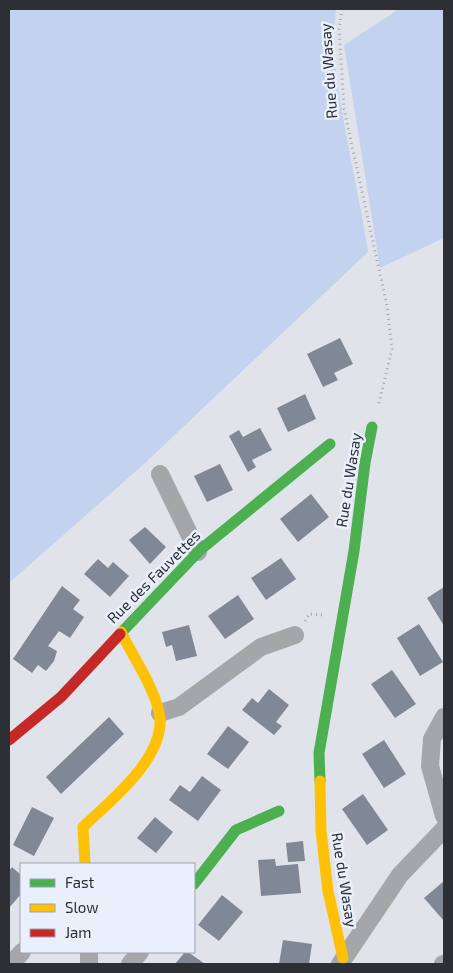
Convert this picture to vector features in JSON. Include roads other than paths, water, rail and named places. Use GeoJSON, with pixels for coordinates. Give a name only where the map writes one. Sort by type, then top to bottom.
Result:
{"type":"FeatureCollection","features":[{"type":"Feature","properties":{"kind":"street","name":"Rue du Wasay"},"geometry":{"type":"LineString","coordinates":[[341,961],[328,891],[320,831],[320,763],[330,678],[342,620],[372,427]]}},
{"type":"Feature","properties":{"kind":"street","name":"Rue des Fauvettes"},"geometry":{"type":"LineString","coordinates":[[9,740],[30,725],[59,699],[120,632],[198,552],[330,444]]}},
{"type":"Feature","properties":{"kind":"street"},"geometry":{"type":"LineString","coordinates":[[160,474],[198,552]]}},
{"type":"Feature","properties":{"kind":"street"},"geometry":{"type":"LineString","coordinates":[[84,863],[83,827],[144,765],[157,742],[160,713],[120,632]]}},
{"type":"Feature","properties":{"kind":"street"},"geometry":{"type":"LineString","coordinates":[[160,713],[179,708],[261,647],[295,635]]}},
{"type":"Feature","properties":{"kind":"street"},"geometry":{"type":"LineString","coordinates":[[444,717],[432,739],[430,766],[444,816]]}},
{"type":"Feature","properties":{"kind":"street"},"geometry":{"type":"LineString","coordinates":[[195,883],[236,830],[279,811]]}},
{"type":"Feature","properties":{"kind":"street"},"geometry":{"type":"LineString","coordinates":[[341,961],[400,875],[444,829]]}},
{"type":"Feature","properties":{"kind":"street"},"geometry":{"type":"LineString","coordinates":[[11,964],[21,953]]}},
{"type":"Feature","properties":{"kind":"street"},"geometry":{"type":"LineString","coordinates":[[130,964],[139,953]]}}]}
